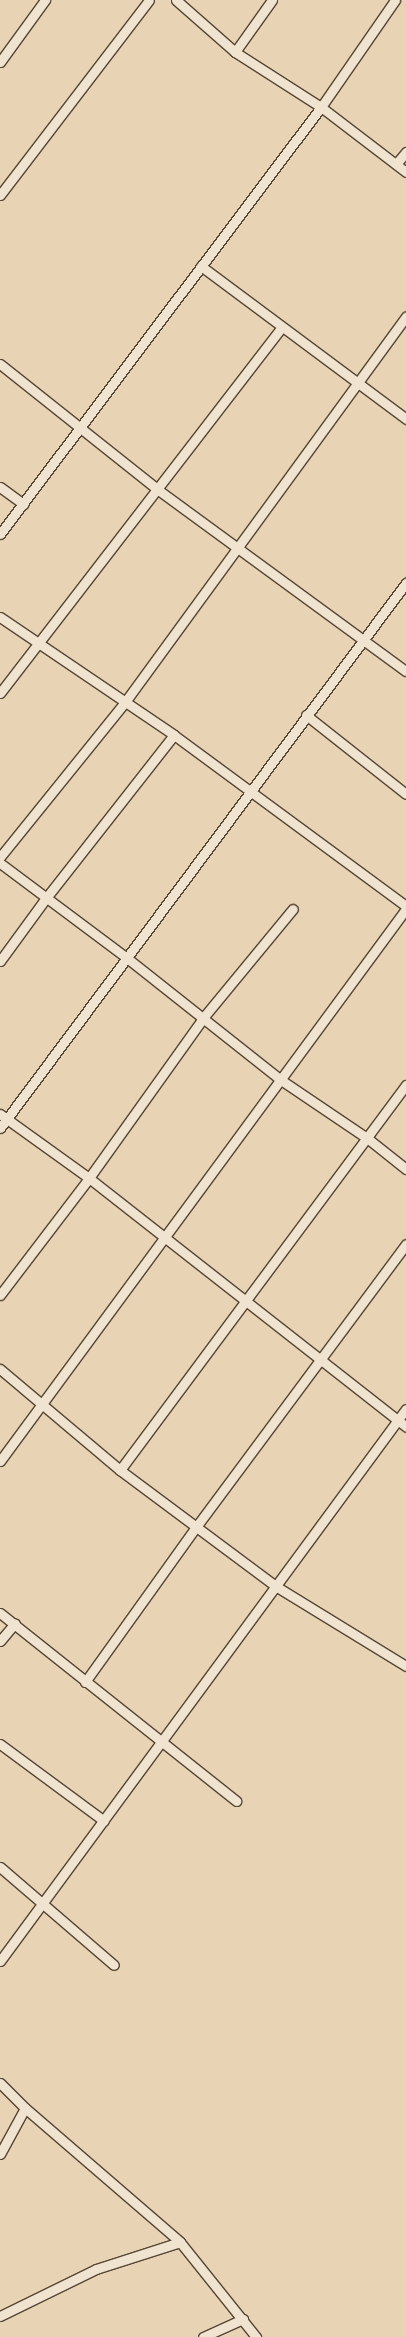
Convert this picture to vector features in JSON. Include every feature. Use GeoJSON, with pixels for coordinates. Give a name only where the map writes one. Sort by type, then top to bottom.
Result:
{"type":"FeatureCollection","features":[{"type":"Feature","properties":{"kind":"street"},"geometry":{"type":"LineString","coordinates":[[0,62],[45,0]]}},
{"type":"Feature","properties":{"kind":"street"},"geometry":{"type":"LineString","coordinates":[[0,195],[149,0]]}},
{"type":"Feature","properties":{"kind":"street"},"geometry":{"type":"LineString","coordinates":[[176,0],[235,52],[321,107],[406,172]]}},
{"type":"Feature","properties":{"kind":"street"},"geometry":{"type":"LineString","coordinates":[[235,52],[272,0]]}},
{"type":"Feature","properties":{"kind":"street"},"geometry":{"type":"LineString","coordinates":[[0,534],[321,107],[395,0]]}},
{"type":"Feature","properties":{"kind":"street"},"geometry":{"type":"LineString","coordinates":[[396,164],[406,152]]}},
{"type":"Feature","properties":{"kind":"street"},"geometry":{"type":"LineString","coordinates":[[201,266],[406,419]]}},
{"type":"Feature","properties":{"kind":"street"},"geometry":{"type":"LineString","coordinates":[[0,857],[125,702],[356,382],[406,317]]}},
{"type":"Feature","properties":{"kind":"street"},"geometry":{"type":"LineString","coordinates":[[0,693],[37,642],[282,327]]}},
{"type":"Feature","properties":{"kind":"street"},"geometry":{"type":"LineString","coordinates":[[0,364],[157,489],[406,671]]}},
{"type":"Feature","properties":{"kind":"street"},"geometry":{"type":"LineString","coordinates":[[0,487],[23,504]]}},
{"type":"Feature","properties":{"kind":"street"},"geometry":{"type":"LineString","coordinates":[[0,1128],[3,1117],[127,958],[363,638],[406,583]]}},
{"type":"Feature","properties":{"kind":"street"},"geometry":{"type":"LineString","coordinates":[[0,617],[174,735],[406,907],[282,1080],[163,1236],[0,1461]]}},
{"type":"Feature","properties":{"kind":"street"},"geometry":{"type":"LineString","coordinates":[[306,716],[406,794]]}},
{"type":"Feature","properties":{"kind":"street"},"geometry":{"type":"LineString","coordinates":[[0,961],[46,898],[174,735]]}},
{"type":"Feature","properties":{"kind":"street"},"geometry":{"type":"LineString","coordinates":[[0,863],[127,958],[282,1080],[367,1138],[406,1169]]}},
{"type":"Feature","properties":{"kind":"street"},"geometry":{"type":"LineString","coordinates":[[0,1295],[89,1178],[203,1018],[293,909]]}},
{"type":"Feature","properties":{"kind":"street"},"geometry":{"type":"LineString","coordinates":[[120,1470],[245,1299],[406,1086]]}},
{"type":"Feature","properties":{"kind":"street"},"geometry":{"type":"LineString","coordinates":[[3,1117],[89,1178],[406,1427]]}},
{"type":"Feature","properties":{"kind":"street"},"geometry":{"type":"LineString","coordinates":[[85,1682],[196,1527],[406,1244]]}},
{"type":"Feature","properties":{"kind":"street"},"geometry":{"type":"LineString","coordinates":[[0,1369],[42,1402],[120,1470],[277,1587],[406,1666]]}},
{"type":"Feature","properties":{"kind":"street"},"geometry":{"type":"LineString","coordinates":[[0,1961],[406,1410]]}},
{"type":"Feature","properties":{"kind":"street"},"geometry":{"type":"LineString","coordinates":[[0,1612],[85,1682],[163,1741],[236,1801]]}},
{"type":"Feature","properties":{"kind":"street"},"geometry":{"type":"LineString","coordinates":[[0,1641],[15,1623]]}},
{"type":"Feature","properties":{"kind":"street"},"geometry":{"type":"LineString","coordinates":[[0,1744],[104,1821]]}},
{"type":"Feature","properties":{"kind":"street"},"geometry":{"type":"LineString","coordinates":[[0,1867],[114,1965]]}},
{"type":"Feature","properties":{"kind":"street"},"geometry":{"type":"LineString","coordinates":[[0,2082],[25,2108],[180,2242],[256,2337]]}},
{"type":"Feature","properties":{"kind":"street"},"geometry":{"type":"LineString","coordinates":[[0,2154],[25,2108]]}},
{"type":"Feature","properties":{"kind":"street"},"geometry":{"type":"LineString","coordinates":[[0,2316],[96,2269],[180,2242]]}},
{"type":"Feature","properties":{"kind":"street"},"geometry":{"type":"LineString","coordinates":[[203,2337],[243,2319]]}}]}
